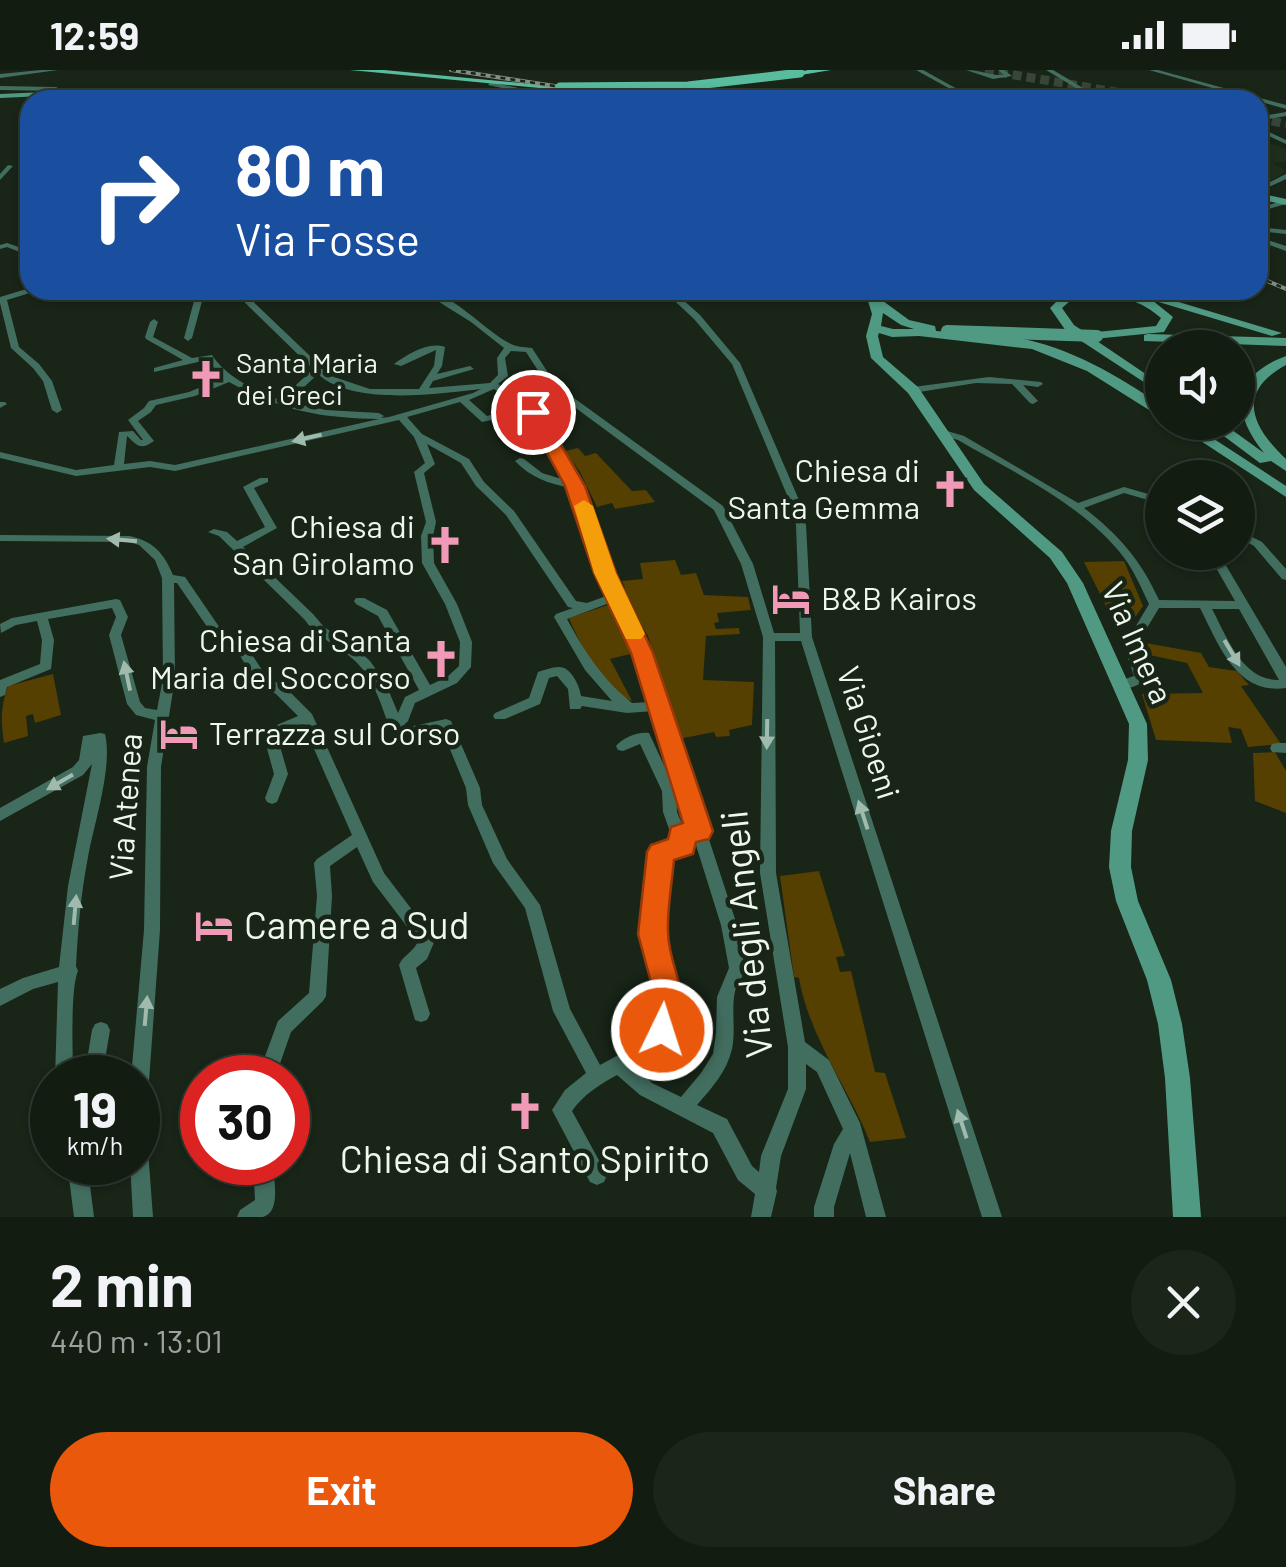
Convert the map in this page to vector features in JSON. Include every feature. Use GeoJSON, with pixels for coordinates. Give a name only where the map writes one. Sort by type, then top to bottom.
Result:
{"type":"FeatureCollection","features":[{"type":"Feature","properties":{"kind":"main road"},"geometry":{"type":"LineString","coordinates":[[354,70],[542,90]]}},
{"type":"Feature","properties":{"kind":"main road"},"geometry":{"type":"LineString","coordinates":[[601,90],[688,86],[828,70]]}},
{"type":"Feature","properties":{"kind":"main road"},"geometry":{"type":"LineString","coordinates":[[873,300],[878,314],[872,348],[877,358],[885,348],[916,331]]}},
{"type":"Feature","properties":{"kind":"main road"},"geometry":{"type":"LineString","coordinates":[[873,300],[916,331]]}},
{"type":"Feature","properties":{"kind":"main road"},"geometry":{"type":"LineString","coordinates":[[1049,300],[1044,308],[1051,321],[1145,388]]}},
{"type":"Feature","properties":{"kind":"main road"},"geometry":{"type":"LineString","coordinates":[[1064,300],[1056,308],[1070,328],[1145,379]]}},
{"type":"Feature","properties":{"kind":"main road"},"geometry":{"type":"LineString","coordinates":[[1139,300],[1167,317],[1160,329],[1151,330]]}},
{"type":"Feature","properties":{"kind":"main road"},"geometry":{"type":"LineString","coordinates":[[1157,300],[1286,338]]}},
{"type":"Feature","properties":{"kind":"main road"},"geometry":{"type":"LineString","coordinates":[[873,327],[892,333],[916,331],[1011,340],[1077,359],[1145,400]]}},
{"type":"Feature","properties":{"kind":"main road"},"geometry":{"type":"LineString","coordinates":[[1097,336],[1145,331]]}},
{"type":"Feature","properties":{"kind":"main road"},"geometry":{"type":"LineString","coordinates":[[948,334],[1286,338]]}},
{"type":"Feature","properties":{"kind":"main road","name":"Via Imera"},"geometry":{"type":"LineString","coordinates":[[877,358],[912,390],[979,488],[1056,555],[1074,583],[1140,735],[1136,769],[1122,819],[1119,862],[1130,914],[1164,996],[1176,1068],[1187,1217]]}},
{"type":"Feature","properties":{"kind":"main road"},"geometry":{"type":"LineString","coordinates":[[1286,360],[1253,384],[1246,404],[1256,438],[1286,471]]}},
{"type":"Feature","properties":{"kind":"main road"},"geometry":{"type":"LineString","coordinates":[[1207,440],[1286,490]]}},
{"type":"Feature","properties":{"kind":"main road"},"geometry":{"type":"LineString","coordinates":[[1220,440],[1286,490]]}},
{"type":"Feature","properties":{"kind":"main road"},"geometry":{"type":"LineString","coordinates":[[1239,440],[1286,471]]}},
{"type":"Feature","properties":{"kind":"street"},"geometry":{"type":"LineString","coordinates":[[0,76],[55,70]]}},
{"type":"Feature","properties":{"kind":"street"},"geometry":{"type":"LineString","coordinates":[[919,70],[954,90]]}},
{"type":"Feature","properties":{"kind":"street"},"geometry":{"type":"LineString","coordinates":[[933,70],[938,82]]}},
{"type":"Feature","properties":{"kind":"street"},"geometry":{"type":"LineString","coordinates":[[969,70],[996,78],[1009,76],[1001,70]]}},
{"type":"Feature","properties":{"kind":"street"},"geometry":{"type":"LineString","coordinates":[[1049,70],[1083,90]]}},
{"type":"Feature","properties":{"kind":"street"},"geometry":{"type":"LineString","coordinates":[[1152,70],[1219,90]]}},
{"type":"Feature","properties":{"kind":"street"},"geometry":{"type":"LineString","coordinates":[[0,88],[58,90]]}},
{"type":"Feature","properties":{"kind":"street"},"geometry":{"type":"LineString","coordinates":[[20,293],[3,299],[8,318],[5,340],[36,366],[47,381],[57,410]]}},
{"type":"Feature","properties":{"kind":"street"},"geometry":{"type":"LineString","coordinates":[[188,338],[198,300]]}},
{"type":"Feature","properties":{"kind":"street"},"geometry":{"type":"LineString","coordinates":[[246,300],[328,378],[369,392],[488,386],[510,393],[528,406],[552,441],[575,486],[614,596],[642,653],[688,837],[738,969],[725,986],[724,1045],[707,1082],[683,1109]]}},
{"type":"Feature","properties":{"kind":"street","name":"Via degli Angeli"},"geometry":{"type":"LineString","coordinates":[[441,300],[474,320],[508,348],[529,350],[558,390],[719,508],[746,564],[769,637],[768,874],[797,1048],[797,1089],[771,1156],[761,1217]]}},
{"type":"Feature","properties":{"kind":"street","name":"Via Gioeni"},"geometry":{"type":"LineString","coordinates":[[678,300],[736,364],[797,506],[806,637],[992,1217]]}},
{"type":"Feature","properties":{"kind":"street"},"geometry":{"type":"LineString","coordinates":[[154,322],[150,337],[190,362]]}},
{"type":"Feature","properties":{"kind":"street"},"geometry":{"type":"LineString","coordinates":[[398,364],[440,346],[438,366],[423,390]]}},
{"type":"Feature","properties":{"kind":"street"},"geometry":{"type":"LineString","coordinates":[[3,459],[76,473],[150,464],[175,468],[462,399],[503,373],[501,358],[508,348]]}},
{"type":"Feature","properties":{"kind":"street"},"geometry":{"type":"LineString","coordinates":[[157,370],[208,357],[226,380],[282,404],[322,414],[402,416],[419,436],[430,464],[419,472],[431,522],[428,563],[452,604],[466,642],[465,667],[452,680],[410,700],[397,729]]}},
{"type":"Feature","properties":{"kind":"street"},"geometry":{"type":"LineString","coordinates":[[430,380],[470,369]]}},
{"type":"Feature","properties":{"kind":"street"},"geometry":{"type":"LineString","coordinates":[[282,404],[317,370]]}},
{"type":"Feature","properties":{"kind":"street"},"geometry":{"type":"LineString","coordinates":[[912,390],[982,379],[1038,384]]}},
{"type":"Feature","properties":{"kind":"street"},"geometry":{"type":"LineString","coordinates":[[119,468],[122,434],[130,432],[140,444],[149,441],[134,420],[152,402],[192,394],[226,380]]}},
{"type":"Feature","properties":{"kind":"street"},"geometry":{"type":"LineString","coordinates":[[1015,381],[1033,401]]}},
{"type":"Feature","properties":{"kind":"street"},"geometry":{"type":"LineString","coordinates":[[462,399],[485,420],[528,406]]}},
{"type":"Feature","properties":{"kind":"street"},"geometry":{"type":"LineString","coordinates":[[505,432],[506,415]]}},
{"type":"Feature","properties":{"kind":"street"},"geometry":{"type":"LineString","coordinates":[[944,433],[960,438],[1077,507],[1120,546],[1155,604]]}},
{"type":"Feature","properties":{"kind":"street"},"geometry":{"type":"LineString","coordinates":[[419,436],[464,460],[480,484],[510,514],[572,604],[586,606]]}},
{"type":"Feature","properties":{"kind":"street"},"geometry":{"type":"LineString","coordinates":[[531,446],[552,441]]}},
{"type":"Feature","properties":{"kind":"street"},"geometry":{"type":"LineString","coordinates":[[520,461],[560,484],[575,486]]}},
{"type":"Feature","properties":{"kind":"street"},"geometry":{"type":"LineString","coordinates":[[235,547],[271,528],[248,487],[264,480]]}},
{"type":"Feature","properties":{"kind":"street"},"geometry":{"type":"LineString","coordinates":[[1077,507],[1118,491],[1145,495]]}},
{"type":"Feature","properties":{"kind":"street"},"geometry":{"type":"LineString","coordinates":[[214,532],[223,534],[308,617],[317,632],[360,656],[381,688],[397,729]]}},
{"type":"Feature","properties":{"kind":"street"},"geometry":{"type":"LineString","coordinates":[[0,538],[130,539],[143,543],[160,560],[168,578],[181,580],[218,634],[232,635],[262,679],[307,716],[378,876],[427,940],[422,954],[407,966],[421,1014]]}},
{"type":"Feature","properties":{"kind":"street"},"geometry":{"type":"LineString","coordinates":[[1255,542],[1286,576]]}},
{"type":"Feature","properties":{"kind":"street"},"geometry":{"type":"LineString","coordinates":[[1204,605],[1245,674],[1274,686],[1283,684],[1286,678],[1222,570]]}},
{"type":"Feature","properties":{"kind":"street","name":"Via Atenea"},"geometry":{"type":"LineString","coordinates":[[142,1055],[152,930],[154,767],[169,678],[168,578]]}},
{"type":"Feature","properties":{"kind":"street"},"geometry":{"type":"LineString","coordinates":[[614,596],[560,617],[600,684],[629,708]]}},
{"type":"Feature","properties":{"kind":"street"},"geometry":{"type":"LineString","coordinates":[[360,601],[383,614],[426,690]]}},
{"type":"Feature","properties":{"kind":"street"},"geometry":{"type":"LineString","coordinates":[[0,629],[12,622],[116,603],[122,617],[115,634],[134,704],[140,712],[162,716]]}},
{"type":"Feature","properties":{"kind":"street"},"geometry":{"type":"LineString","coordinates":[[1121,684],[1141,678],[1130,646],[1155,604]]}},
{"type":"Feature","properties":{"kind":"street"},"geometry":{"type":"LineString","coordinates":[[1155,604],[1242,605]]}},
{"type":"Feature","properties":{"kind":"street"},"geometry":{"type":"LineString","coordinates":[[0,688],[46,666],[48,640],[42,618]]}},
{"type":"Feature","properties":{"kind":"street"},"geometry":{"type":"LineString","coordinates":[[769,637],[806,637]]}},
{"type":"Feature","properties":{"kind":"street"},"geometry":{"type":"LineString","coordinates":[[500,716],[536,701],[540,680],[548,671],[560,671],[574,688],[576,703],[629,708],[657,706]]}},
{"type":"Feature","properties":{"kind":"street"},"geometry":{"type":"LineString","coordinates":[[272,798],[281,774],[270,734],[307,716]]}},
{"type":"Feature","properties":{"kind":"street"},"geometry":{"type":"LineString","coordinates":[[397,729],[446,724],[473,788],[474,805],[501,863],[528,899],[562,1011],[597,1076]]}},
{"type":"Feature","properties":{"kind":"street"},"geometry":{"type":"LineString","coordinates":[[623,746],[644,737],[660,764],[669,791],[670,812],[688,837]]}},
{"type":"Feature","properties":{"kind":"street"},"geometry":{"type":"LineString","coordinates":[[0,816],[78,772],[86,761],[88,740],[100,738],[100,771],[80,858],[65,1055]]}},
{"type":"Feature","properties":{"kind":"street"},"geometry":{"type":"LineString","coordinates":[[274,1055],[284,1027],[317,996],[316,965],[327,892],[322,863],[361,836]]}},
{"type":"Feature","properties":{"kind":"street"},"geometry":{"type":"LineString","coordinates":[[597,1175],[561,1110],[597,1076],[654,1045],[662,1030],[667,986],[653,934],[661,852],[688,837]]}},
{"type":"Feature","properties":{"kind":"street"},"geometry":{"type":"LineString","coordinates":[[0,998],[29,983],[70,970]]}},
{"type":"Feature","properties":{"kind":"street"},"geometry":{"type":"LineString","coordinates":[[97,1055],[101,1030]]}},
{"type":"Feature","properties":{"kind":"street"},"geometry":{"type":"LineString","coordinates":[[797,1048],[823,1066],[853,1130],[876,1217]]}},
{"type":"Feature","properties":{"kind":"street"},"geometry":{"type":"LineString","coordinates":[[620,1066],[646,1090],[720,1126],[746,1174],[767,1192]]}},
{"type":"Feature","properties":{"kind":"street"},"geometry":{"type":"LineString","coordinates":[[824,1217],[843,1144],[853,1130]]}},
{"type":"Feature","properties":{"kind":"street"},"geometry":{"type":"LineString","coordinates":[[80,1185],[84,1217]]}},
{"type":"Feature","properties":{"kind":"street"},"geometry":{"type":"LineString","coordinates":[[141,1185],[143,1217]]}},
{"type":"Feature","properties":{"kind":"street"},"geometry":{"type":"LineString","coordinates":[[247,1217],[265,1204],[264,1185]]}},
{"type":"Feature","properties":{"kind":"shaded area"},"geometry":{"type":"Polygon","coordinates":[[[1268,143],[1286,149],[1286,162],[1272,163],[1286,171],[1268,182],[1268,143]]]}},
{"type":"Feature","properties":{"kind":"shaded area"},"geometry":{"type":"Polygon","coordinates":[[[578,448],[585,456],[596,453],[632,491],[646,490],[655,502],[615,509],[612,503],[597,507],[565,451],[578,448]]]}},
{"type":"Feature","properties":{"kind":"shaded area"},"geometry":{"type":"Polygon","coordinates":[[[675,560],[681,575],[696,573],[704,595],[748,597],[751,610],[717,613],[719,622],[714,623],[716,629],[739,628],[740,634],[706,636],[703,680],[754,682],[752,725],[729,730],[730,736],[716,737],[714,732],[679,739],[648,636],[618,589],[625,588],[622,581],[643,579],[640,563],[675,560]]]}},
{"type":"Feature","properties":{"kind":"shaded area"},"geometry":{"type":"Polygon","coordinates":[[[1124,561],[1143,606],[1136,616],[1115,624],[1084,562],[1124,561]]]}},
{"type":"Feature","properties":{"kind":"shaded area"},"geometry":{"type":"Polygon","coordinates":[[[611,604],[634,653],[610,659],[632,701],[612,689],[603,678],[569,618],[611,604]]]}},
{"type":"Feature","properties":{"kind":"shaded area"},"geometry":{"type":"Polygon","coordinates":[[[1146,643],[1201,653],[1209,667],[1237,671],[1249,685],[1241,686],[1281,744],[1248,747],[1241,729],[1228,727],[1232,743],[1156,740],[1142,694],[1203,693],[1187,663],[1140,653],[1146,643]]]}},
{"type":"Feature","properties":{"kind":"shaded area"},"geometry":{"type":"Polygon","coordinates":[[[53,674],[61,715],[35,723],[33,714],[26,716],[28,736],[4,743],[2,715],[8,686],[53,674]]]}},
{"type":"Feature","properties":{"kind":"shaded area"},"geometry":{"type":"Polygon","coordinates":[[[1275,752],[1286,771],[1286,813],[1255,801],[1253,753],[1275,752]]]}},
{"type":"Feature","properties":{"kind":"shaded area"},"geometry":{"type":"Polygon","coordinates":[[[819,871],[845,956],[836,957],[840,972],[851,971],[875,1072],[885,1073],[906,1138],[870,1142],[811,1021],[799,978],[794,977],[780,876],[819,871]]]}},
{"type":"Feature","properties":{"kind":"tunnel"},"geometry":{"type":"LineString","coordinates":[[985,70],[1104,90]]}},
{"type":"Feature","properties":{"kind":"tunnel"},"geometry":{"type":"LineString","coordinates":[[1268,120],[1286,124]]}},
{"type":"Feature","properties":{"kind":"railway"},"geometry":{"type":"LineString","coordinates":[[451,70],[580,90]]}},
{"type":"Feature","properties":{"kind":"railway"},"geometry":{"type":"LineString","coordinates":[[1268,281],[1286,289]]}},
{"type":"Feature","properties":{"kind":"slow traffic"},"geometry":{"type":"LineString","coordinates":[[584,506],[605,573],[634,634]]}},
{"type":"Feature","properties":{"kind":"place","name":"Santa Maria dei Greci"},"geometry":{"type":"Point","coordinates":[206,379]}},
{"type":"Feature","properties":{"kind":"place","name":"Chiesa di Santa Gemma"},"geometry":{"type":"Point","coordinates":[950,489]}},
{"type":"Feature","properties":{"kind":"place","name":"Chiesa di San Girolamo"},"geometry":{"type":"Point","coordinates":[445,545]}},
{"type":"Feature","properties":{"kind":"place","name":"B&B Kairos"},"geometry":{"type":"Point","coordinates":[791,599]}},
{"type":"Feature","properties":{"kind":"place","name":"Chiesa di Santa Maria del Soccorso"},"geometry":{"type":"Point","coordinates":[441,659]}},
{"type":"Feature","properties":{"kind":"place","name":"Terrazza sul Corso"},"geometry":{"type":"Point","coordinates":[179,734]}},
{"type":"Feature","properties":{"kind":"place","name":"Camere a Sud"},"geometry":{"type":"Point","coordinates":[214,926]}},
{"type":"Feature","properties":{"kind":"place","name":"Chiesa di Santo Spirito"},"geometry":{"type":"Point","coordinates":[525,1111]}},
{"type":"Feature","properties":{"kind":"route"},"geometry":{"type":"LineString","coordinates":[[533,412],[558,451],[589,520],[614,596],[642,653],[700,831],[681,834],[684,846],[661,852],[662,874],[653,934],[667,986],[662,1030]]}}]}
